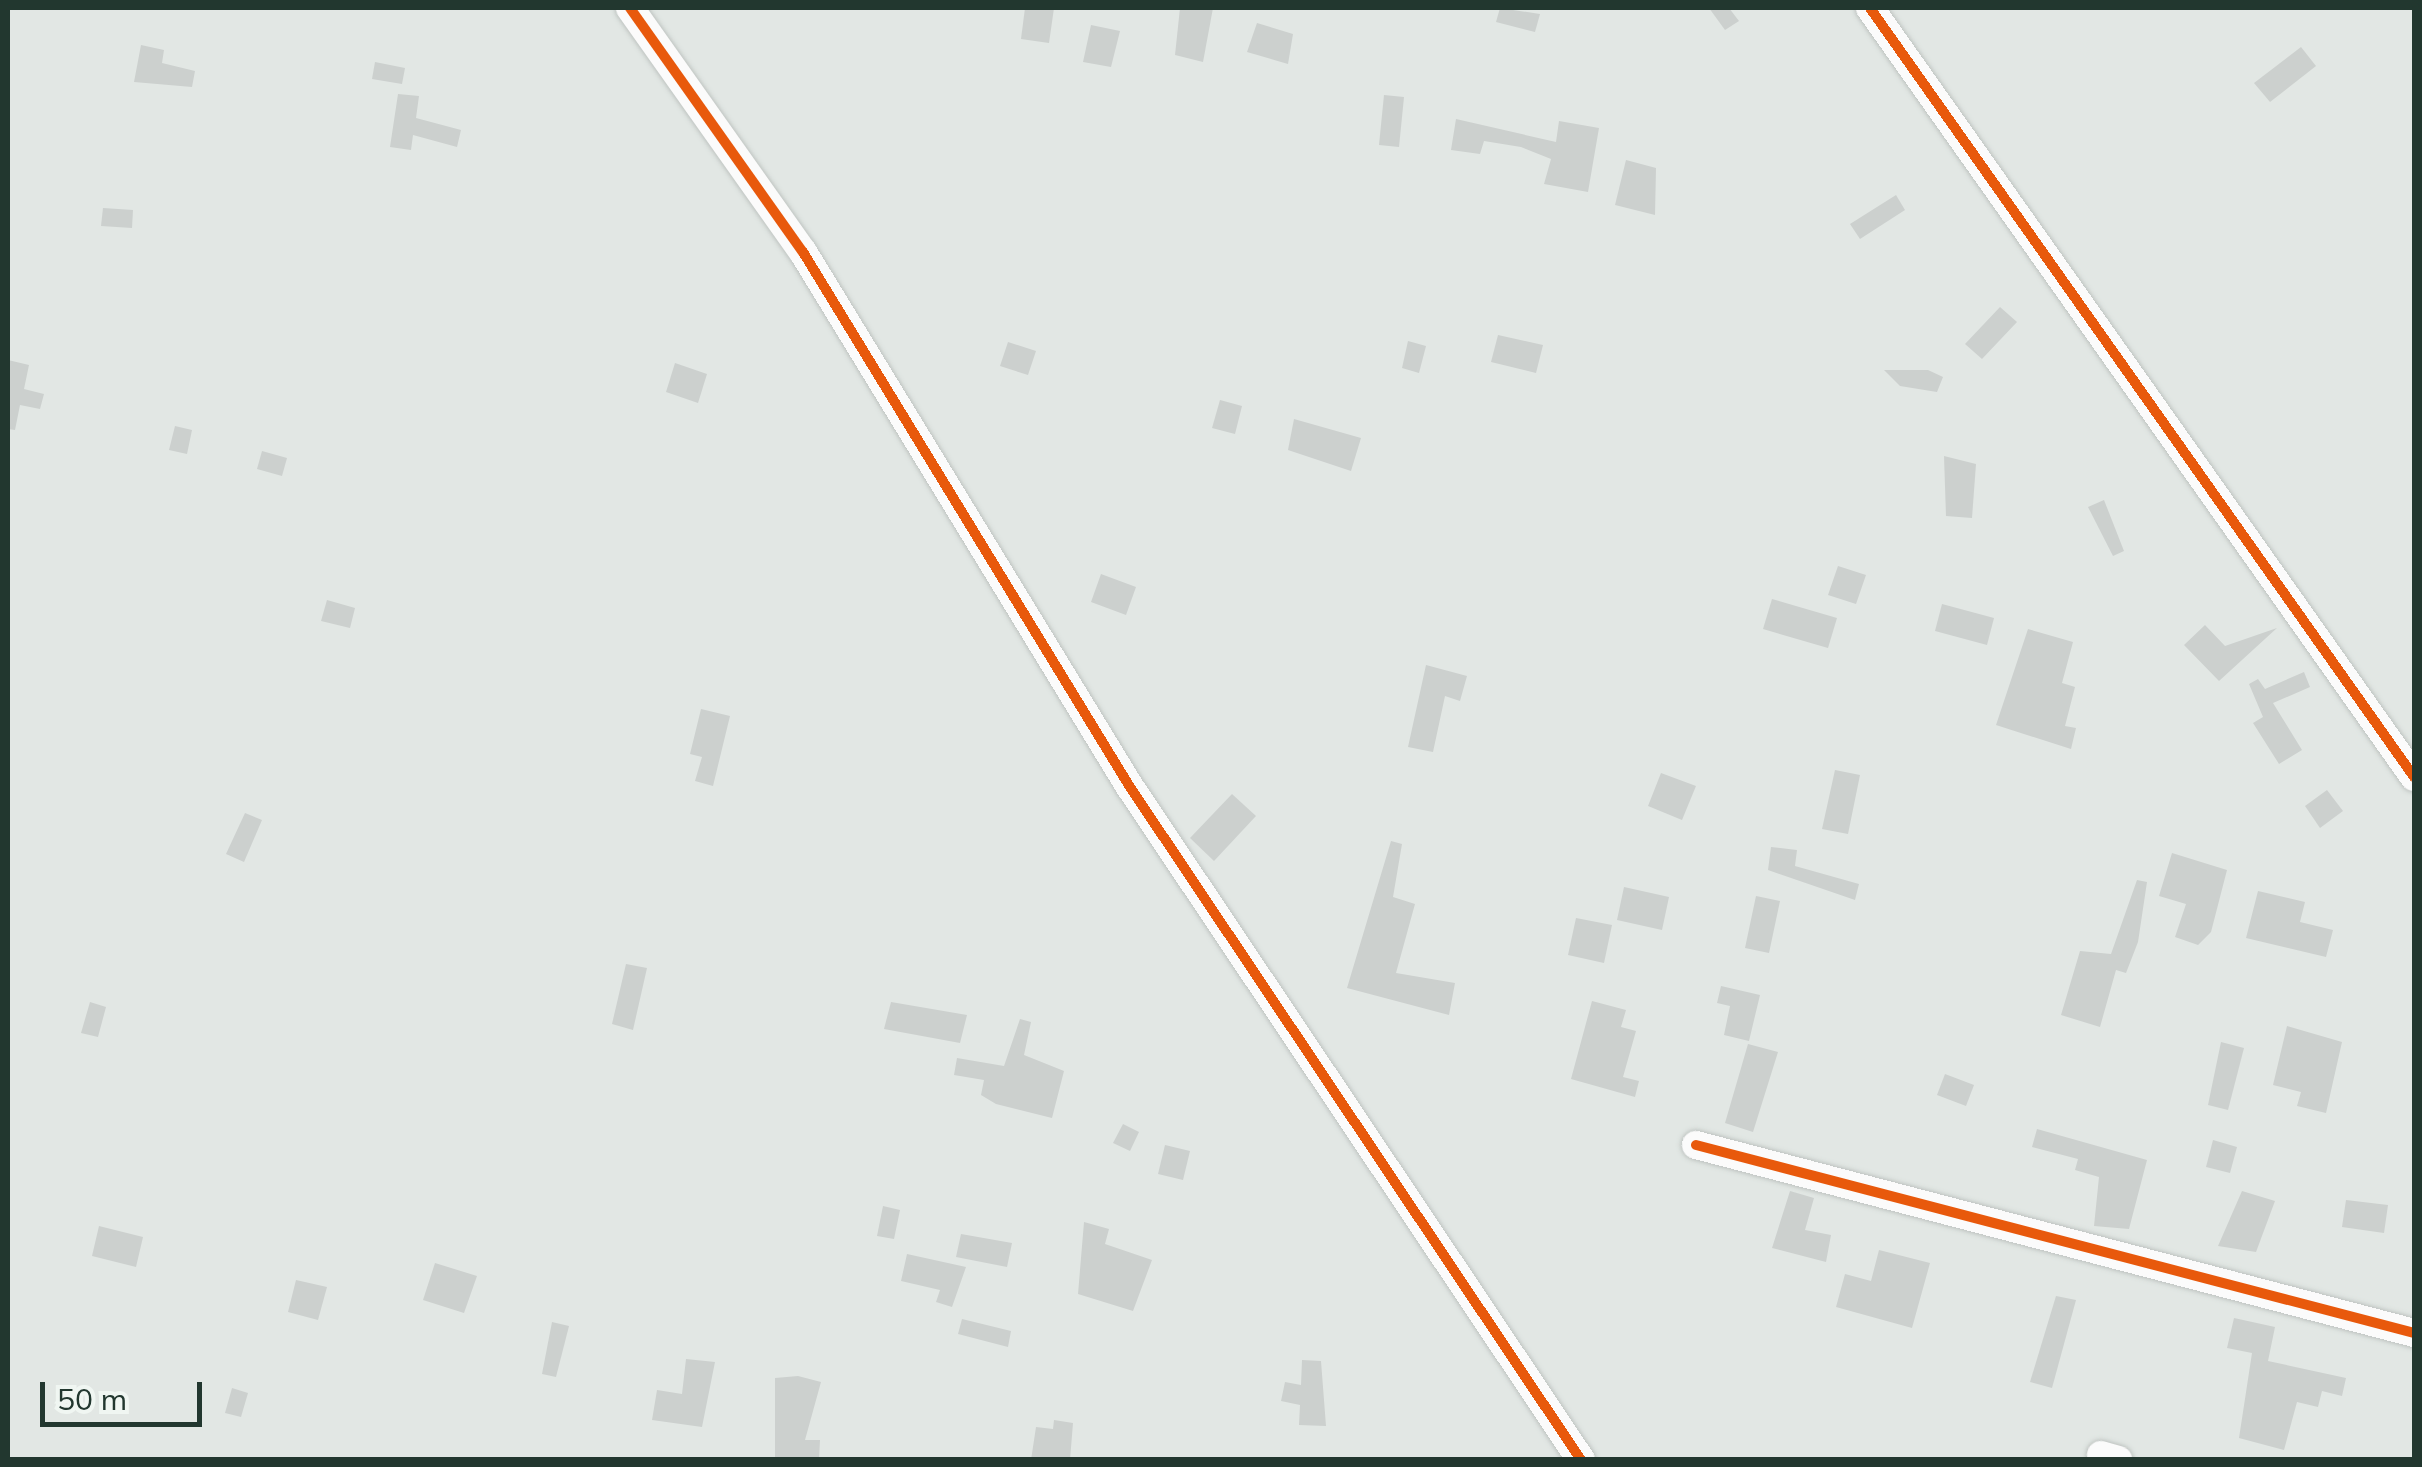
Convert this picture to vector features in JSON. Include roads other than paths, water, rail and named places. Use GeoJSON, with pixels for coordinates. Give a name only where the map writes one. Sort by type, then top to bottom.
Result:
{"type":"FeatureCollection","features":[{"type":"Feature","properties":{"kind":"street"},"geometry":{"type":"LineString","coordinates":[[630,8],[803,252],[1130,787],[1581,1460]]}},
{"type":"Feature","properties":{"kind":"street"},"geometry":{"type":"LineString","coordinates":[[1870,8],[2414,777]]}},
{"type":"Feature","properties":{"kind":"street"},"geometry":{"type":"LineString","coordinates":[[1696,1145],[2414,1333]]}}]}
